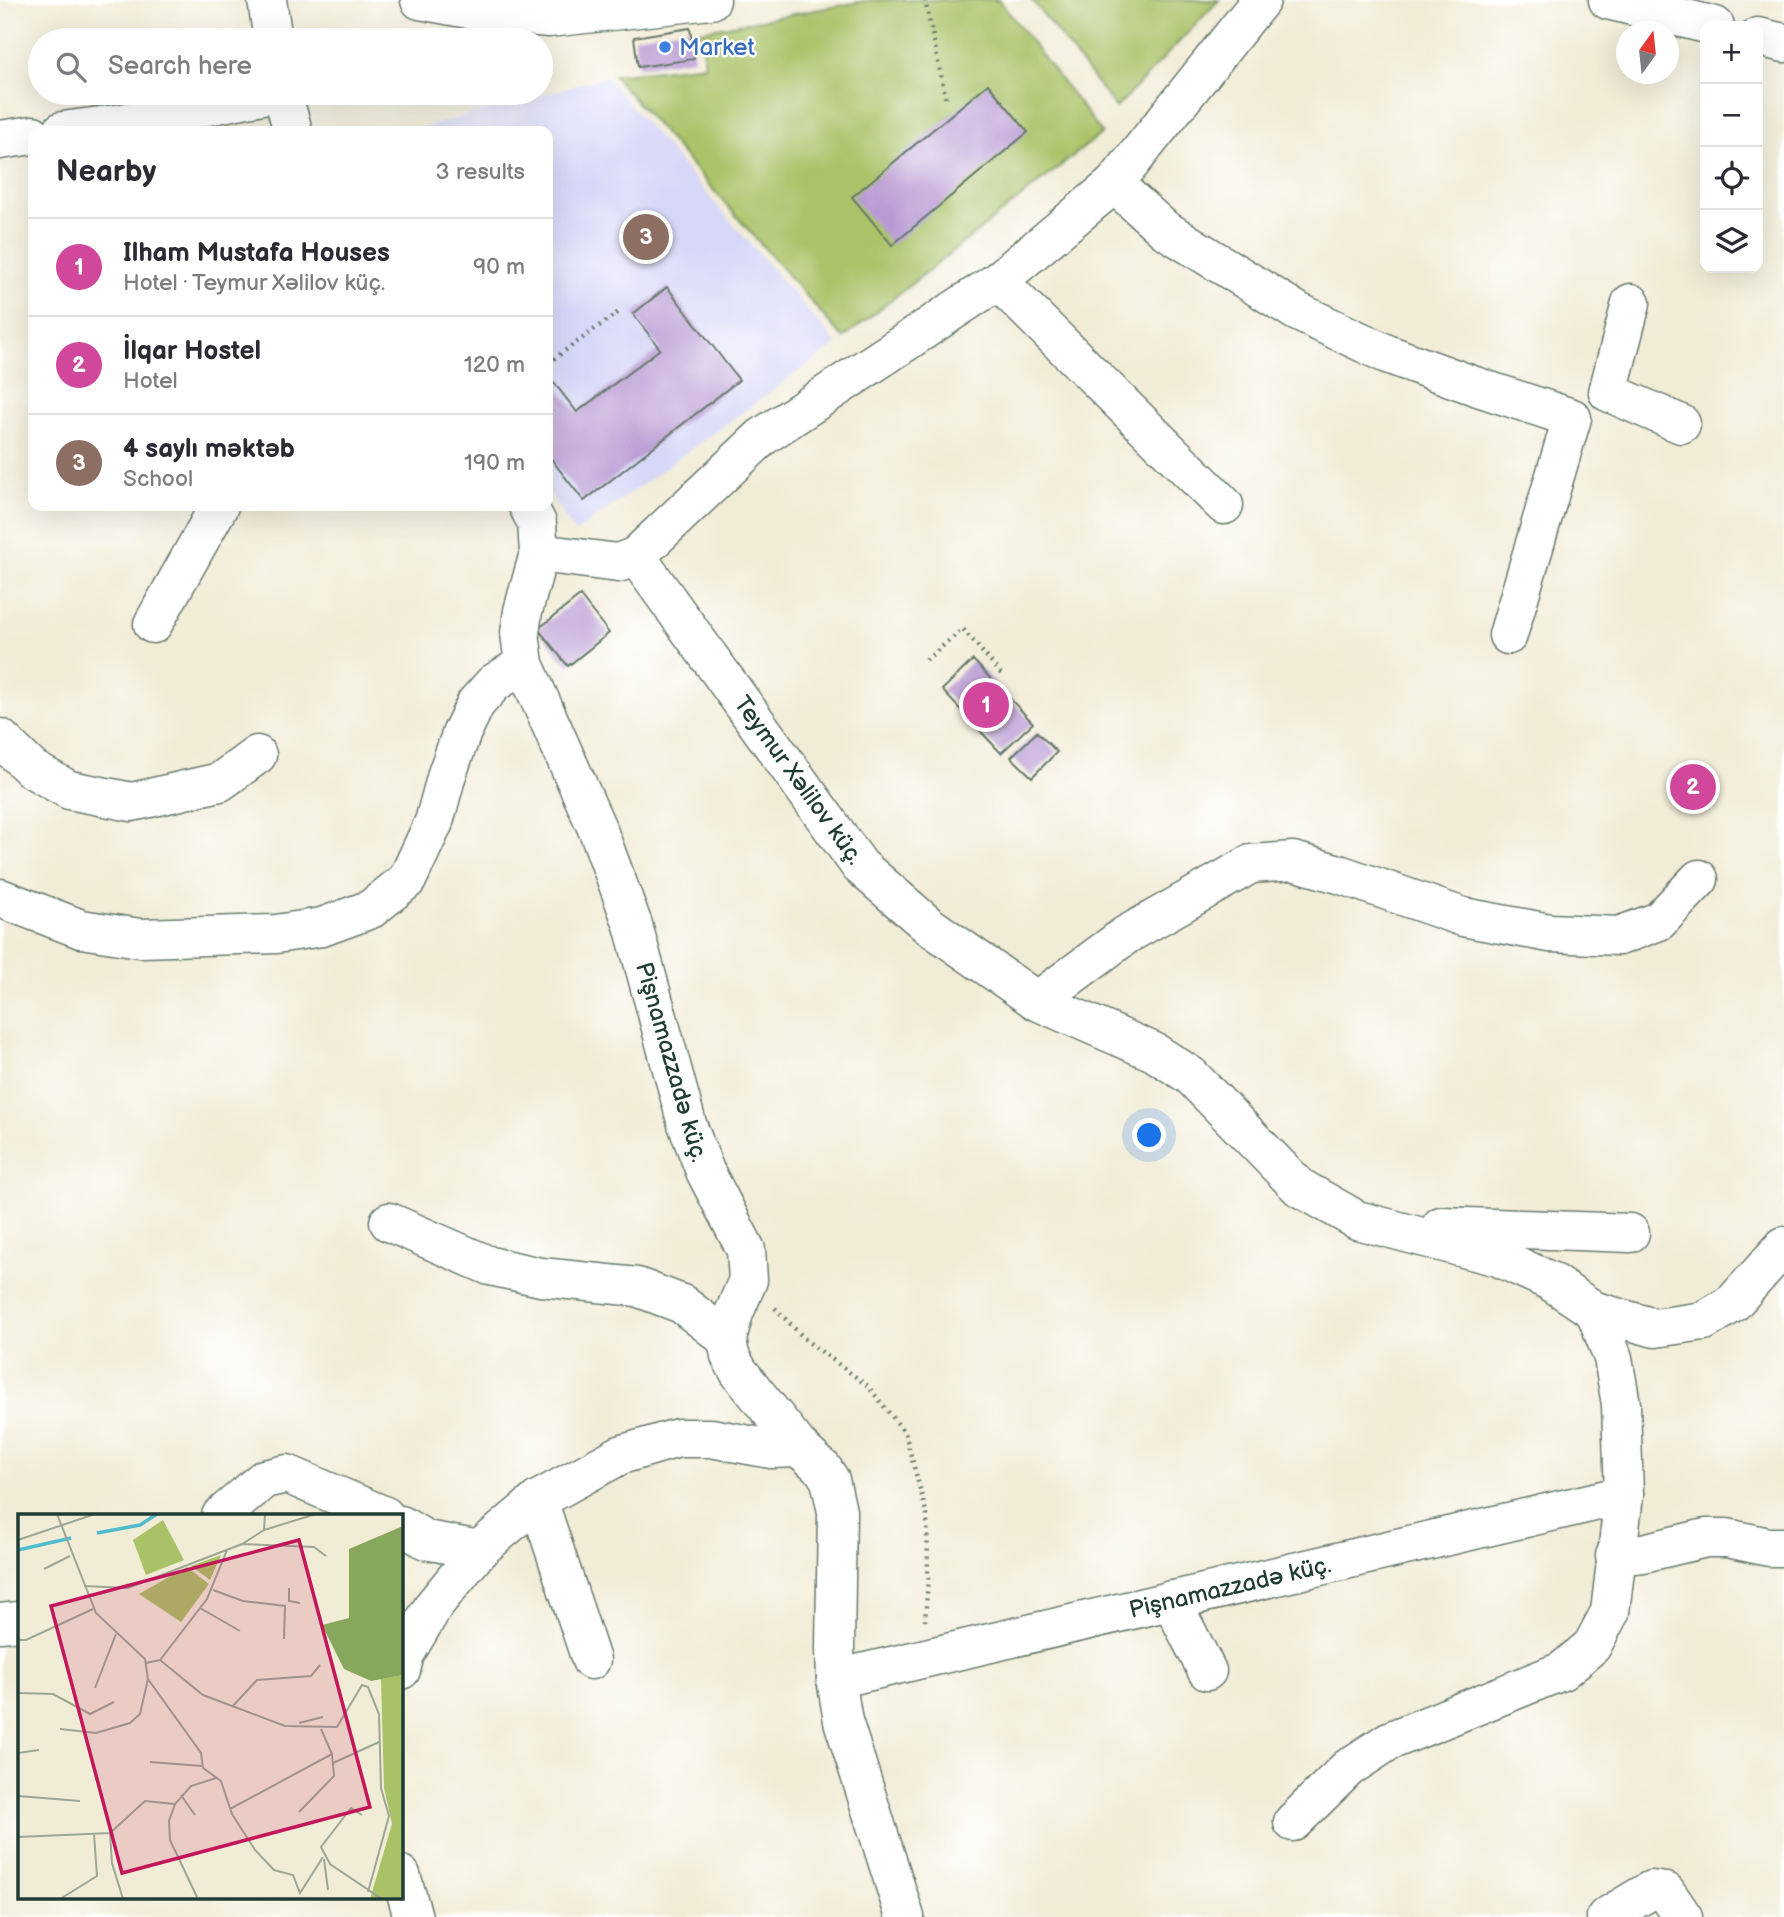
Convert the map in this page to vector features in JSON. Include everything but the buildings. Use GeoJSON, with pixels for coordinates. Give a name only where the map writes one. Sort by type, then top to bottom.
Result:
{"type":"FeatureCollection","features":[{"type":"Feature","properties":{"kind":"street"},"geometry":{"type":"LineString","coordinates":[[267,0],[271,28]]}},
{"type":"Feature","properties":{"kind":"street"},"geometry":{"type":"LineString","coordinates":[[420,0],[485,12],[549,18],[711,0]]}},
{"type":"Feature","properties":{"kind":"street"},"geometry":{"type":"LineString","coordinates":[[539,553],[618,562],[636,556],[762,437],[998,281],[1114,184],[1262,0]]}},
{"type":"Feature","properties":{"kind":"street"},"geometry":{"type":"LineString","coordinates":[[1608,0],[1700,22]]}},
{"type":"Feature","properties":{"kind":"street"},"geometry":{"type":"LineString","coordinates":[[1763,38],[1784,43]]}},
{"type":"Feature","properties":{"kind":"street"},"geometry":{"type":"LineString","coordinates":[[100,126],[212,105]]}},
{"type":"Feature","properties":{"kind":"street"},"geometry":{"type":"LineString","coordinates":[[285,105],[292,126]]}},
{"type":"Feature","properties":{"kind":"street"},"geometry":{"type":"LineString","coordinates":[[0,140],[28,136]]}},
{"type":"Feature","properties":{"kind":"street"},"geometry":{"type":"LineString","coordinates":[[1114,184],[1164,229],[1298,312],[1387,354],[1572,418]]}},
{"type":"Feature","properties":{"kind":"street"},"geometry":{"type":"LineString","coordinates":[[998,281],[1224,505]]}},
{"type":"Feature","properties":{"kind":"street"},"geometry":{"type":"LineString","coordinates":[[1508,635],[1572,418],[1608,392],[1631,303]]}},
{"type":"Feature","properties":{"kind":"street"},"geometry":{"type":"LineString","coordinates":[[1608,392],[1681,424]]}},
{"type":"Feature","properties":{"kind":"street"},"geometry":{"type":"LineString","coordinates":[[153,624],[216,511]]}},
{"type":"Feature","properties":{"kind":"street","name":"Pişnamazzadə küç."},"geometry":{"type":"LineString","coordinates":[[531,511],[537,523],[539,553],[523,611],[520,633],[524,664],[598,833],[633,925],[687,1124],[705,1171],[746,1250],[748,1280]]}},
{"type":"Feature","properties":{"kind":"street","name":"Teymur Xəlilov küç."},"geometry":{"type":"LineString","coordinates":[[636,556],[860,866],[928,925],[1037,1001],[1154,1052],[1191,1076],[1299,1187],[1357,1220],[1497,1257],[1550,1280],[1595,1311],[1655,1328],[1704,1321],[1733,1303],[1784,1246]]}},
{"type":"Feature","properties":{"kind":"street"},"geometry":{"type":"LineString","coordinates":[[0,898],[81,929],[140,938],[276,934],[322,927],[371,909],[407,880],[434,822],[458,742],[476,704],[494,683],[524,664]]}},
{"type":"Feature","properties":{"kind":"street"},"geometry":{"type":"LineString","coordinates":[[0,738],[32,769],[69,790],[132,802],[220,782],[257,755]]}},
{"type":"Feature","properties":{"kind":"street"},"geometry":{"type":"LineString","coordinates":[[1037,1001],[1126,935],[1251,864],[1293,862],[1339,874],[1463,917],[1550,933],[1619,936],[1659,921],[1699,879]]}},
{"type":"Feature","properties":{"kind":"street"},"geometry":{"type":"LineString","coordinates":[[389,1222],[490,1266],[541,1277],[637,1287],[682,1304],[727,1339]]}},
{"type":"Feature","properties":{"kind":"street"},"geometry":{"type":"LineString","coordinates":[[1394,1230],[1422,1226],[1630,1233]]}},
{"type":"Feature","properties":{"kind":"street"},"geometry":{"type":"LineString","coordinates":[[748,1280],[734,1313],[727,1339],[730,1356],[739,1372],[800,1448],[823,1469],[830,1480],[837,1511],[836,1679],[843,1721],[905,1917]]}},
{"type":"Feature","properties":{"kind":"street"},"geometry":{"type":"LineString","coordinates":[[1293,1822],[1348,1768],[1389,1741],[1562,1671],[1592,1646],[1610,1612],[1624,1494],[1620,1404],[1613,1358],[1595,1311]]}},
{"type":"Feature","properties":{"kind":"street"},"geometry":{"type":"LineString","coordinates":[[402,1666],[405,1654],[434,1605],[479,1550],[538,1500],[620,1455],[678,1438],[711,1438],[771,1449],[800,1448]]}},
{"type":"Feature","properties":{"kind":"street"},"geometry":{"type":"LineString","coordinates":[[223,1514],[264,1479],[287,1474],[380,1514]]}},
{"type":"Feature","properties":{"kind":"street","name":"Pişnamazzadə küç."},"geometry":{"type":"LineString","coordinates":[[836,1679],[1624,1494]]}},
{"type":"Feature","properties":{"kind":"street"},"geometry":{"type":"LineString","coordinates":[[538,1500],[591,1660]]}},
{"type":"Feature","properties":{"kind":"street"},"geometry":{"type":"LineString","coordinates":[[402,1526],[426,1540],[479,1550]]}},
{"type":"Feature","properties":{"kind":"street"},"geometry":{"type":"LineString","coordinates":[[1615,1556],[1706,1538],[1727,1538],[1769,1547],[1784,1547]]}},
{"type":"Feature","properties":{"kind":"street"},"geometry":{"type":"LineString","coordinates":[[1171,1601],[1207,1671]]}},
{"type":"Feature","properties":{"kind":"street"},"geometry":{"type":"LineString","coordinates":[[0,1623],[18,1621]]}},
{"type":"Feature","properties":{"kind":"street"},"geometry":{"type":"LineString","coordinates":[[402,1878],[413,1917]]}},
{"type":"Feature","properties":{"kind":"street"},"geometry":{"type":"LineString","coordinates":[[1606,1917],[1651,1890],[1666,1892],[1683,1917]]}},
{"type":"Feature","properties":{"kind":"path"},"geometry":{"type":"LineString","coordinates":[[925,0],[946,99]]}},
{"type":"Feature","properties":{"kind":"path"},"geometry":{"type":"LineString","coordinates":[[553,359],[620,311]]}},
{"type":"Feature","properties":{"kind":"path"},"geometry":{"type":"LineString","coordinates":[[926,660],[964,629],[1001,674]]}},
{"type":"Feature","properties":{"kind":"path"},"geometry":{"type":"LineString","coordinates":[[748,1280],[807,1341],[868,1386],[905,1433],[927,1515],[928,1578],[922,1659]]}},
{"type":"Feature","properties":{"kind":"shaded area"},"geometry":{"type":"Polygon","coordinates":[[[606,77],[837,344],[575,533],[553,499],[553,126],[429,126],[505,105],[553,105],[553,92],[606,77]]]}},
{"type":"Feature","properties":{"kind":"green space"},"geometry":{"type":"Polygon","coordinates":[[[870,0],[999,0],[1102,133],[843,338],[613,75],[705,65],[700,31],[870,0]]]}},
{"type":"Feature","properties":{"kind":"green space"},"geometry":{"type":"Polygon","coordinates":[[[1032,0],[1219,0],[1116,108],[1032,0]]]}},
{"type":"Feature","properties":{"kind":"place","name":"Market"},"geometry":{"type":"Point","coordinates":[665,47]}},
{"type":"Feature","properties":{"kind":"place","name":"4 saylı məktəb"},"geometry":{"type":"Point","coordinates":[646,237]}},
{"type":"Feature","properties":{"kind":"place","name":"Ilham Mustafa Houses"},"geometry":{"type":"Point","coordinates":[986,705]}},
{"type":"Feature","properties":{"kind":"place","name":"İlqar Hostel"},"geometry":{"type":"Point","coordinates":[1693,787]}}]}
